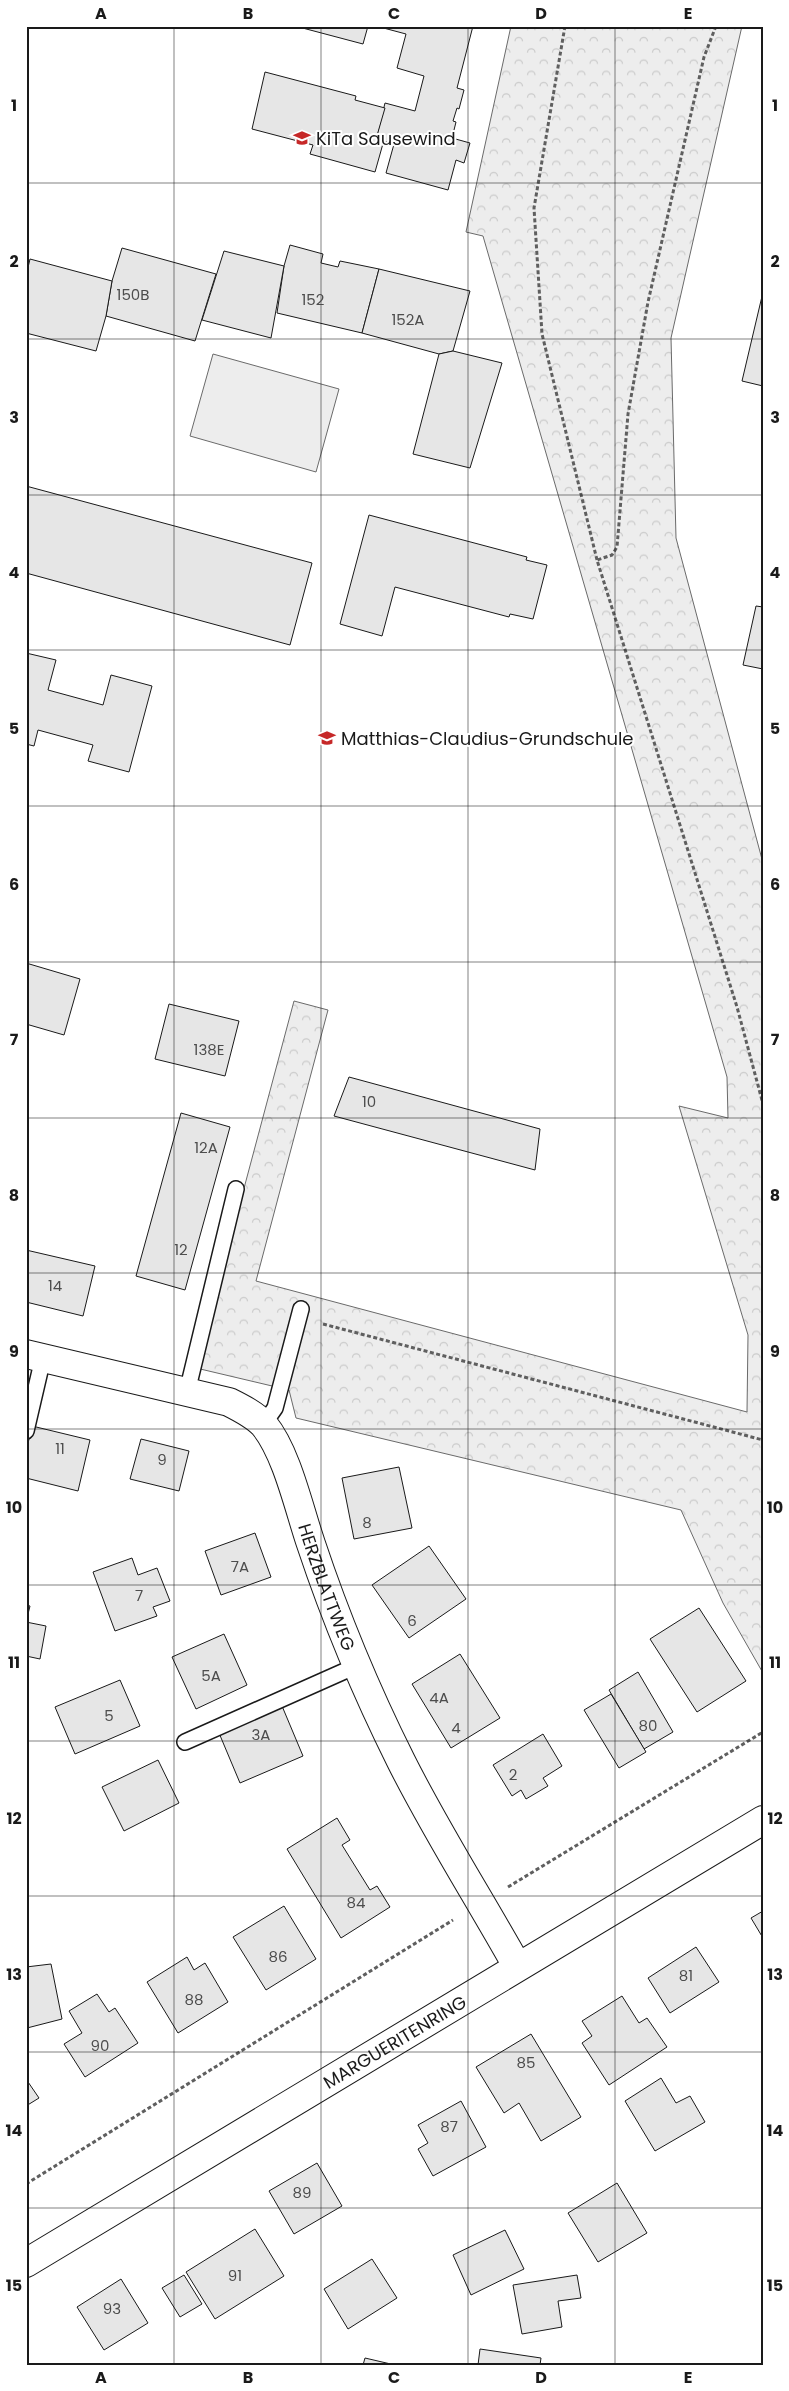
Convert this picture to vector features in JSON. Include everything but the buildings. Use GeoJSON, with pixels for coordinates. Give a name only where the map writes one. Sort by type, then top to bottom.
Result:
{"type":"FeatureCollection","features":[{"type":"Feature","properties":{"kind":"street","name":"HERZBLATTWEG"},"geometry":{"type":"LineString","coordinates":[[35,1356],[229,1402],[248,1412],[263,1425],[280,1452],[316,1559],[356,1666],[401,1762],[443,1840],[517,1966]]}},
{"type":"Feature","properties":{"kind":"street","name":"MARGUERITENRING"},"geometry":{"type":"LineString","coordinates":[[26,2262],[763,1820]]}},
{"type":"Feature","properties":{"kind":"lane"},"geometry":{"type":"LineString","coordinates":[[187,1392],[236,1189]]}},
{"type":"Feature","properties":{"kind":"lane"},"geometry":{"type":"LineString","coordinates":[[263,1425],[275,1408],[300,1314]]}},
{"type":"Feature","properties":{"kind":"lane"},"geometry":{"type":"LineString","coordinates":[[26,1431],[35,1356]]}},
{"type":"Feature","properties":{"kind":"lane"},"geometry":{"type":"LineString","coordinates":[[185,1742],[356,1666]]}},
{"type":"Feature","properties":{"kind":"path"},"geometry":{"type":"LineString","coordinates":[[565,26],[534,208],[542,334],[598,560],[737,1007],[763,1104]]}},
{"type":"Feature","properties":{"kind":"path"},"geometry":{"type":"LineString","coordinates":[[598,560],[612,555],[618,548],[628,414],[648,302],[704,57],[716,26]]}},
{"type":"Feature","properties":{"kind":"path"},"geometry":{"type":"LineString","coordinates":[[300,1314],[763,1440]]}},
{"type":"Feature","properties":{"kind":"path"},"geometry":{"type":"LineString","coordinates":[[507,1887],[763,1732]]}},
{"type":"Feature","properties":{"kind":"path"},"geometry":{"type":"LineString","coordinates":[[26,2184],[457,1918]]}},
{"type":"Feature","properties":{"kind":"green space"},"geometry":{"type":"Polygon","coordinates":[[[511,26],[742,26],[671,338],[676,538],[763,863],[763,1673],[723,1603],[681,1510],[296,1418],[289,1390],[196,1368],[294,1001],[328,1010],[256,1281],[747,1412],[748,1335],[679,1106],[728,1118],[727,1077],[483,236],[466,232],[511,26]]]}},
{"type":"Feature","properties":{"kind":"shaded area"},"geometry":{"type":"Polygon","coordinates":[[[213,354],[339,389],[316,472],[190,436],[213,354]]]}},
{"type":"Feature","properties":{"kind":"place","name":"KiTa Sausewind"},"geometry":{"type":"Point","coordinates":[302,138]}},
{"type":"Feature","properties":{"kind":"place","name":"Matthias-Claudius-Grundschule"},"geometry":{"type":"Point","coordinates":[327,738]}}]}
